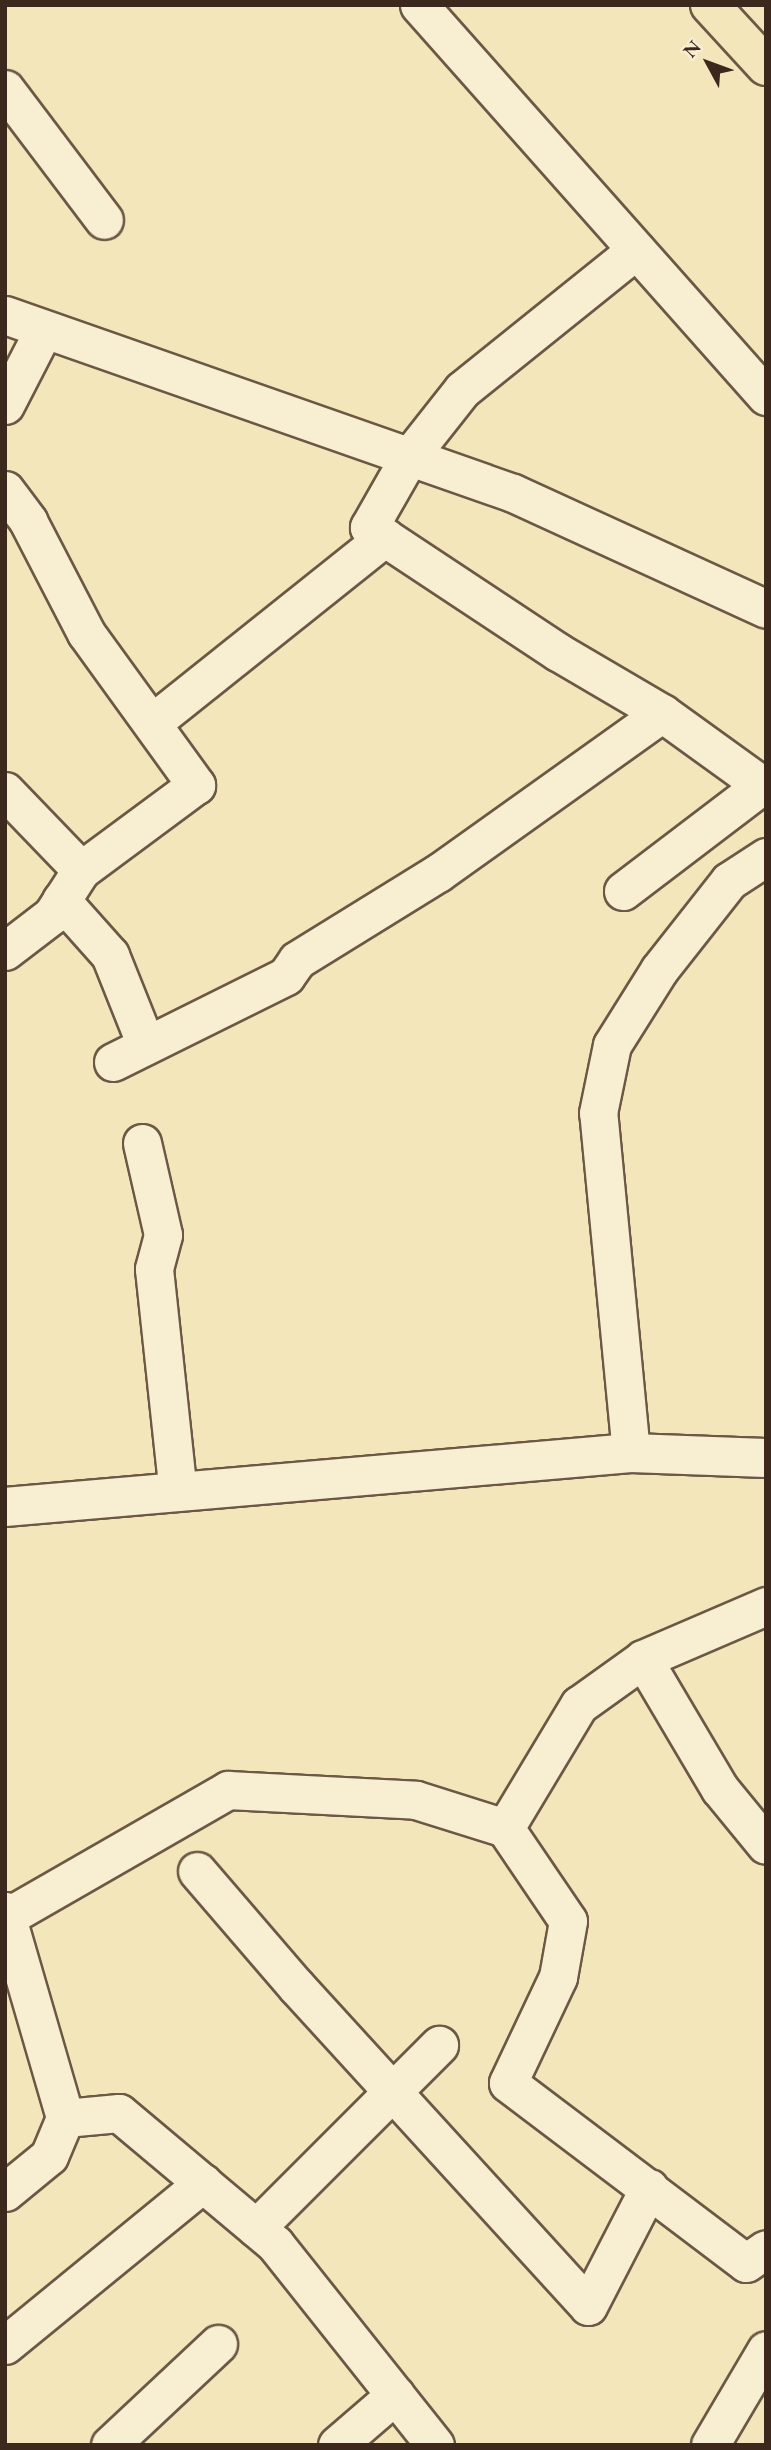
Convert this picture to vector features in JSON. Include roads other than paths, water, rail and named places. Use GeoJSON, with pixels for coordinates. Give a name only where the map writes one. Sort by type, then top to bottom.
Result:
{"type":"FeatureCollection","features":[{"type":"Feature","properties":{"kind":"highway"},"geometry":{"type":"LineString","coordinates":[[710,5],[766,66]]}},
{"type":"Feature","properties":{"kind":"main road"},"geometry":{"type":"LineString","coordinates":[[5,1507],[631,1453],[766,1458]]}},
{"type":"Feature","properties":{"kind":"street"},"geometry":{"type":"LineString","coordinates":[[419,5],[766,396]]}},
{"type":"Feature","properties":{"kind":"street"},"geometry":{"type":"LineString","coordinates":[[5,89],[104,220]]}},
{"type":"Feature","properties":{"kind":"street"},"geometry":{"type":"LineString","coordinates":[[623,891],[764,784],[662,713],[558,652],[369,527],[410,457],[461,390],[636,250]]}},
{"type":"Feature","properties":{"kind":"street"},"geometry":{"type":"LineString","coordinates":[[5,315],[43,331],[513,493],[766,609]]}},
{"type":"Feature","properties":{"kind":"street"},"geometry":{"type":"LineString","coordinates":[[5,405],[43,331]]}},
{"type":"Feature","properties":{"kind":"street"},"geometry":{"type":"LineString","coordinates":[[5,489],[28,521],[86,633],[196,785],[81,870],[52,915],[5,951]]}},
{"type":"Feature","properties":{"kind":"street"},"geometry":{"type":"LineString","coordinates":[[152,723],[385,537]]}},
{"type":"Feature","properties":{"kind":"street"},"geometry":{"type":"LineString","coordinates":[[113,1062],[286,976],[297,960],[438,873],[662,713]]}},
{"type":"Feature","properties":{"kind":"street"},"geometry":{"type":"LineString","coordinates":[[5,791],[81,870]]}},
{"type":"Feature","properties":{"kind":"street"},"geometry":{"type":"LineString","coordinates":[[631,1453],[598,1113],[612,1045],[659,970],[729,881],[766,857]]}},
{"type":"Feature","properties":{"kind":"street"},"geometry":{"type":"LineString","coordinates":[[61,900],[110,955],[146,1045]]}},
{"type":"Feature","properties":{"kind":"street"},"geometry":{"type":"LineString","coordinates":[[142,1143],[163,1235],[154,1269],[178,1492]]}},
{"type":"Feature","properties":{"kind":"street"},"geometry":{"type":"LineString","coordinates":[[505,1828],[579,1705],[643,1659],[766,1606]]}},
{"type":"Feature","properties":{"kind":"street"},"geometry":{"type":"LineString","coordinates":[[643,1659],[720,1789],[766,1844]]}},
{"type":"Feature","properties":{"kind":"street"},"geometry":{"type":"LineString","coordinates":[[5,2192],[49,2156],[65,2118],[14,1980],[6,1914],[228,1790],[416,1800],[505,1828],[568,1921],[558,1977],[508,2083],[746,2263],[766,2249]]}},
{"type":"Feature","properties":{"kind":"street"},"geometry":{"type":"LineString","coordinates":[[197,1871],[588,2306],[649,2188]]}},
{"type":"Feature","properties":{"kind":"street"},"geometry":{"type":"LineString","coordinates":[[256,2228],[394,2093],[439,2045]]}},
{"type":"Feature","properties":{"kind":"street"},"geometry":{"type":"LineString","coordinates":[[65,2118],[119,2113],[275,2244],[435,2445]]}},
{"type":"Feature","properties":{"kind":"street"},"geometry":{"type":"LineString","coordinates":[[5,2345],[202,2183]]}},
{"type":"Feature","properties":{"kind":"street"},"geometry":{"type":"LineString","coordinates":[[110,2445],[218,2344]]}},
{"type":"Feature","properties":{"kind":"street"},"geometry":{"type":"LineString","coordinates":[[710,2445],[766,2350]]}},
{"type":"Feature","properties":{"kind":"street"},"geometry":{"type":"LineString","coordinates":[[337,2445],[395,2395]]}}]}
